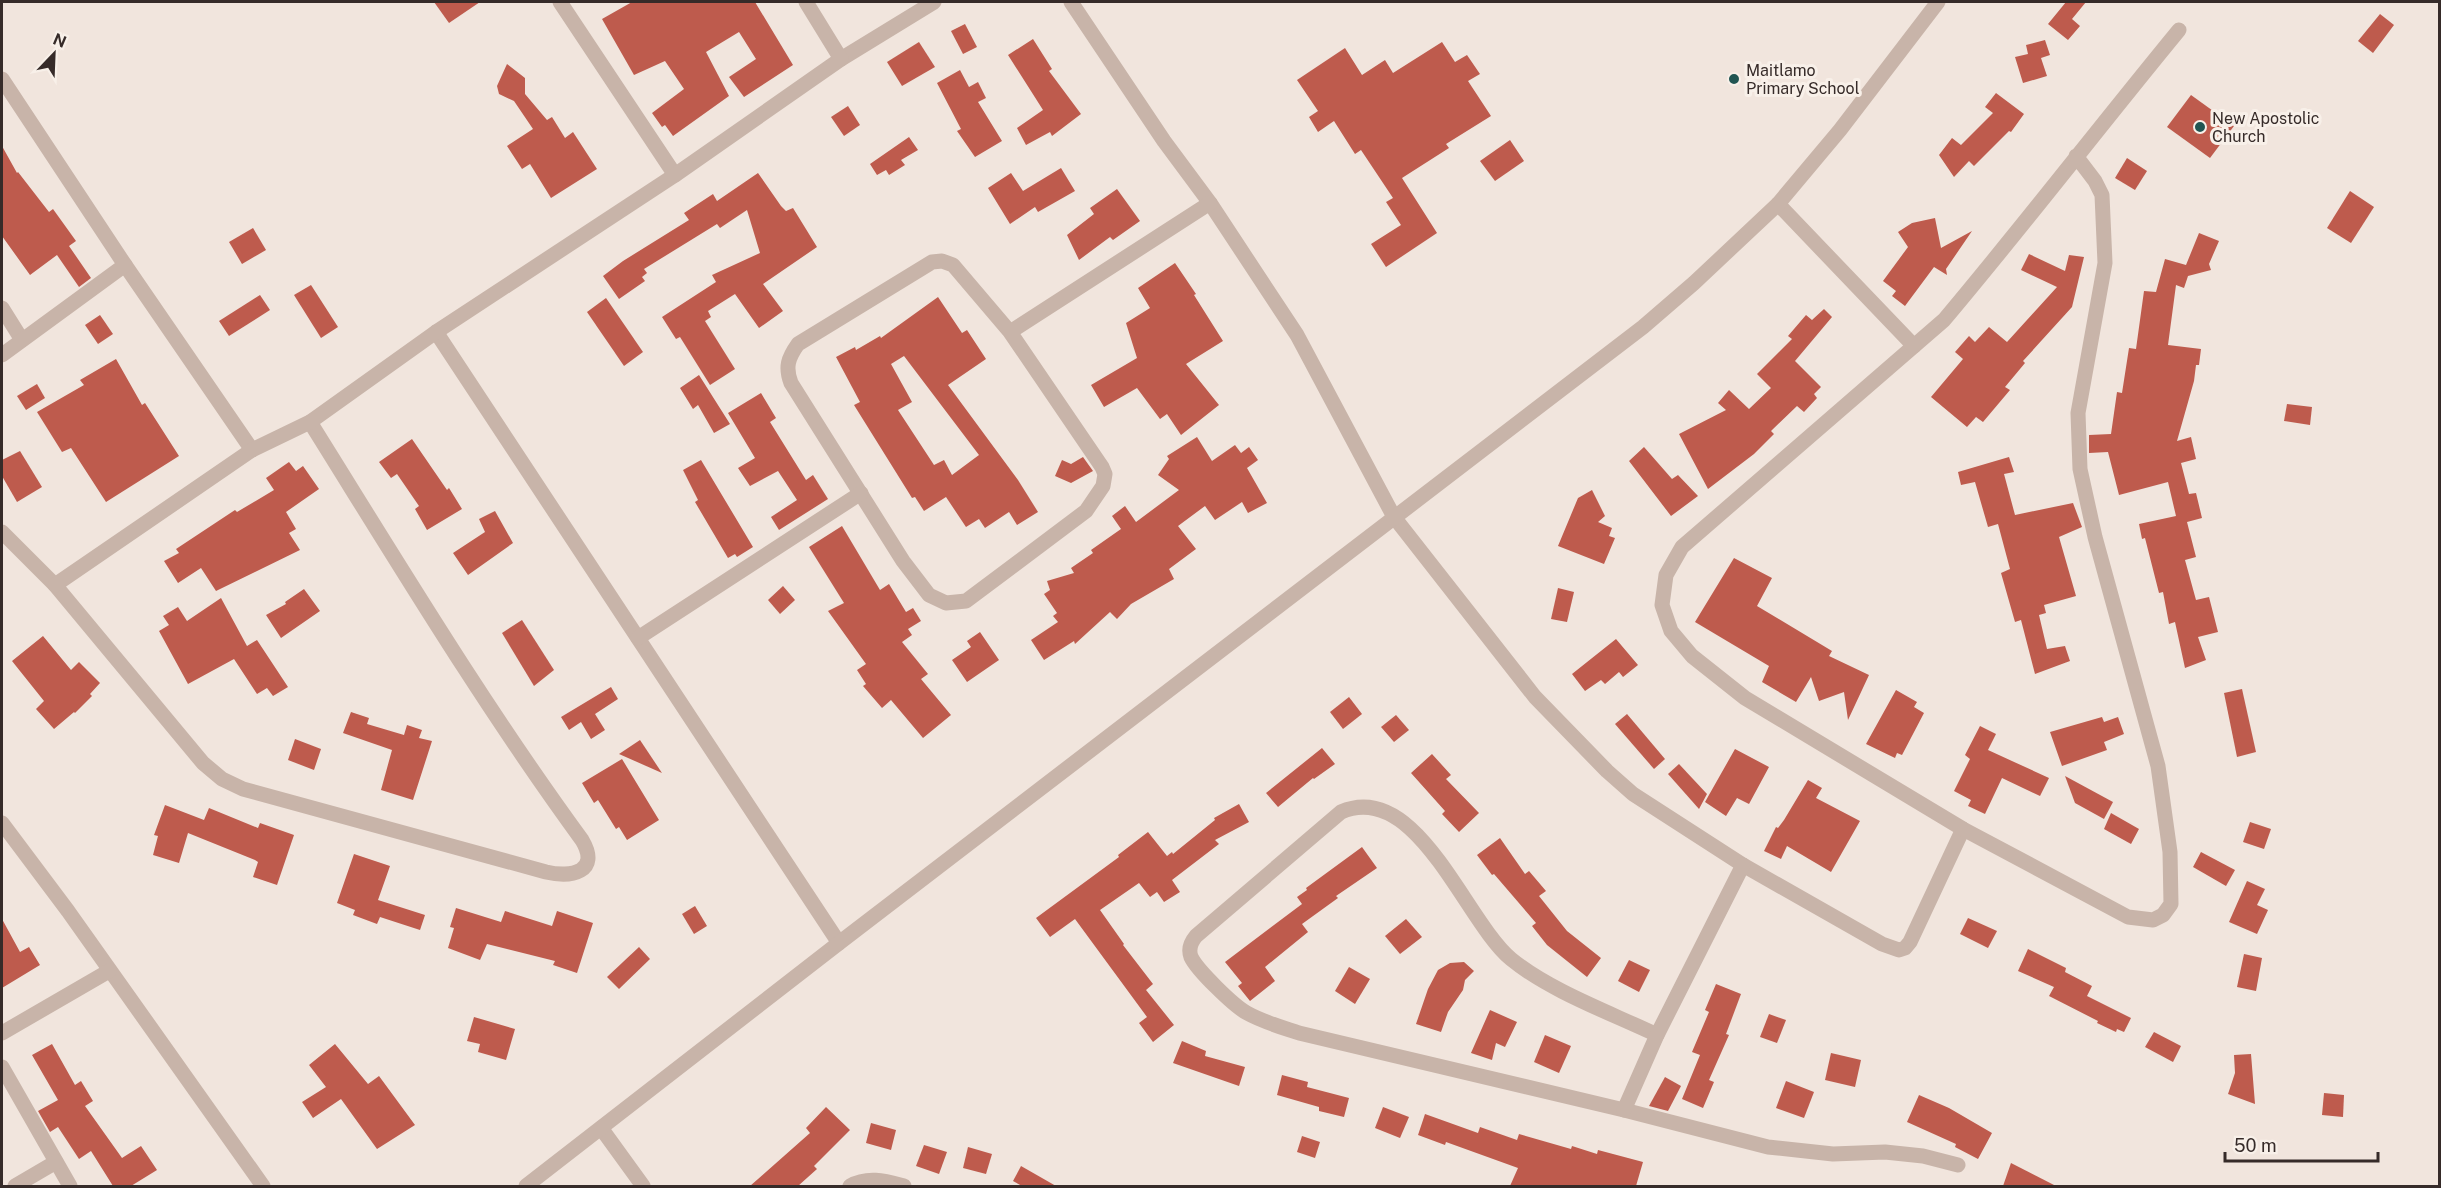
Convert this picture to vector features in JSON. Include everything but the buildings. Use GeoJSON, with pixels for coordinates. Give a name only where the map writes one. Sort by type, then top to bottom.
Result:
{"type":"FeatureCollection","features":[{"type":"Feature","properties":{"kind":"street"},"geometry":{"type":"LineString","coordinates":[[560,2],[675,175]]}},
{"type":"Feature","properties":{"kind":"street"},"geometry":{"type":"LineString","coordinates":[[806,2],[842,59]]}},
{"type":"Feature","properties":{"kind":"street"},"geometry":{"type":"LineString","coordinates":[[55,585],[252,450],[310,422],[436,332],[675,175],[842,59],[934,2]]}},
{"type":"Feature","properties":{"kind":"street"},"geometry":{"type":"LineString","coordinates":[[1071,2],[1164,141],[1210,203],[1297,335],[1394,517],[1535,697],[1607,771],[1633,794],[1743,866],[1882,944],[1899,950],[1903,950],[1910,942],[1963,829]]}},
{"type":"Feature","properties":{"kind":"street"},"geometry":{"type":"LineString","coordinates":[[526,1186],[839,943],[1643,327],[1694,283],[1778,204],[1840,130],[1938,2]]}},
{"type":"Feature","properties":{"kind":"street"},"geometry":{"type":"LineString","coordinates":[[2076,156],[2095,181],[2102,195],[2105,263],[2078,413],[2080,469],[2095,537],[2158,766],[2170,852],[2170,904],[2163,915],[2153,920],[2128,917],[1963,829],[1745,698],[1692,656],[1671,631],[1662,605],[1666,575],[1682,547],[1944,320],[2076,156],[2179,30]]}},
{"type":"Feature","properties":{"kind":"street"},"geometry":{"type":"LineString","coordinates":[[2,79],[125,265],[252,450]]}},
{"type":"Feature","properties":{"kind":"street"},"geometry":{"type":"LineString","coordinates":[[1010,332],[1210,203]]}},
{"type":"Feature","properties":{"kind":"street"},"geometry":{"type":"LineString","coordinates":[[1778,204],[1914,346]]}},
{"type":"Feature","properties":{"kind":"street"},"geometry":{"type":"LineString","coordinates":[[942,261],[953,265],[962,273],[1010,332],[1102,467],[1105,474],[1103,486],[1086,511],[966,601],[946,603],[929,595],[903,561],[791,383],[787,372],[787,362],[798,344],[932,262],[942,261]]}},
{"type":"Feature","properties":{"kind":"street"},"geometry":{"type":"LineString","coordinates":[[2,355],[125,265]]}},
{"type":"Feature","properties":{"kind":"street"},"geometry":{"type":"LineString","coordinates":[[2,308],[22,340]]}},
{"type":"Feature","properties":{"kind":"street"},"geometry":{"type":"LineString","coordinates":[[436,332],[839,943]]}},
{"type":"Feature","properties":{"kind":"street"},"geometry":{"type":"LineString","coordinates":[[2,532],[55,585],[203,762],[222,779],[243,789],[523,866],[559,875],[577,873],[584,866],[587,857],[587,850],[582,840],[520,752],[447,640],[310,422]]}},
{"type":"Feature","properties":{"kind":"street"},"geometry":{"type":"LineString","coordinates":[[638,638],[861,493]]}},
{"type":"Feature","properties":{"kind":"street"},"geometry":{"type":"LineString","coordinates":[[1657,1035],[1540,980],[1511,959],[1488,936],[1424,840],[1398,819],[1381,810],[1349,808],[1341,812],[1196,936],[1190,946],[1192,958],[1229,999],[1245,1012],[1265,1022],[1299,1033],[1624,1110],[1768,1147],[1833,1154],[1894,1153],[1923,1156],[1958,1165]]}},
{"type":"Feature","properties":{"kind":"street"},"geometry":{"type":"LineString","coordinates":[[2,823],[62,902],[263,1186]]}},
{"type":"Feature","properties":{"kind":"street"},"geometry":{"type":"LineString","coordinates":[[1624,1110],[1657,1035],[1743,866]]}},
{"type":"Feature","properties":{"kind":"street"},"geometry":{"type":"LineString","coordinates":[[2,1033],[109,971]]}},
{"type":"Feature","properties":{"kind":"street"},"geometry":{"type":"LineString","coordinates":[[2,1066],[70,1186]]}},
{"type":"Feature","properties":{"kind":"street"},"geometry":{"type":"LineString","coordinates":[[601,1128],[643,1186]]}},
{"type":"Feature","properties":{"kind":"street"},"geometry":{"type":"LineString","coordinates":[[15,1186],[56,1162]]}},
{"type":"Feature","properties":{"kind":"street"},"geometry":{"type":"LineString","coordinates":[[850,1186],[862,1180],[880,1180],[904,1186]]}},
{"type":"Feature","properties":{"kind":"place","name":"Maitlamo Primary School"},"geometry":{"type":"Point","coordinates":[1734,79]}},
{"type":"Feature","properties":{"kind":"place","name":"New Apostolic Church"},"geometry":{"type":"Point","coordinates":[2200,127]}}]}
